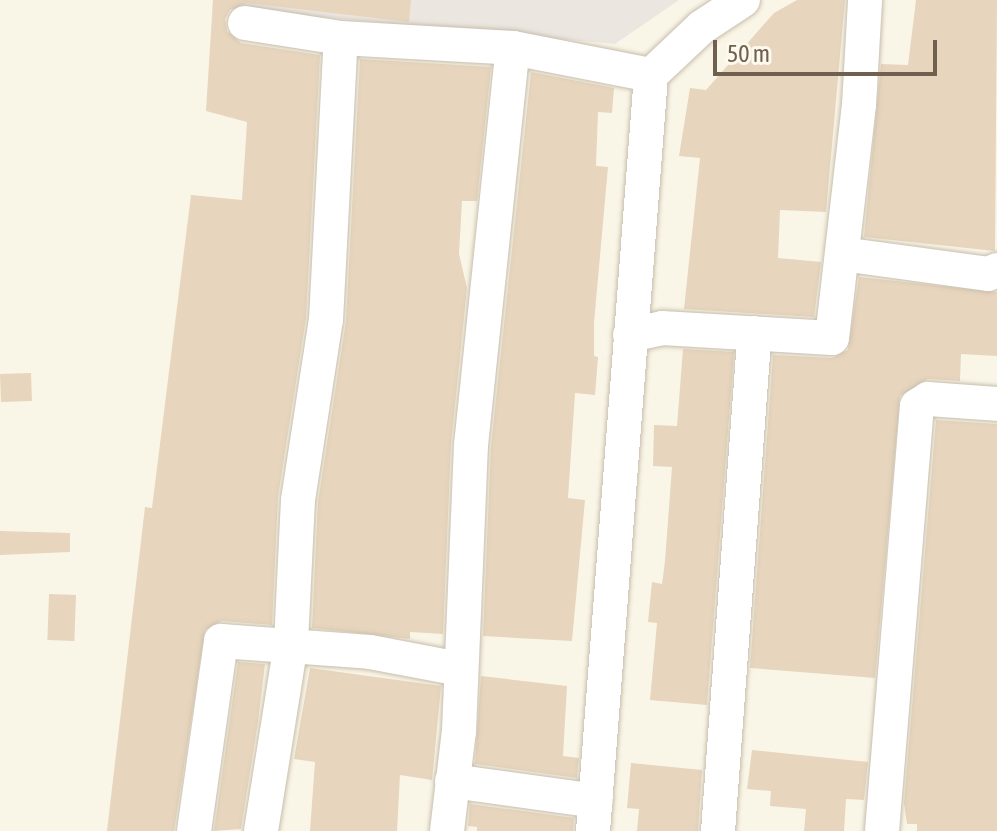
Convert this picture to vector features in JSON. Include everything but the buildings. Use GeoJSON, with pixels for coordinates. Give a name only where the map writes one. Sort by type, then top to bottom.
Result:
{"type":"FeatureCollection","features":[{"type":"Feature","properties":{"kind":"street"},"geometry":{"type":"LineString","coordinates":[[452,781],[595,816],[651,75],[702,27],[743,0]]}},
{"type":"Feature","properties":{"kind":"street"},"geometry":{"type":"LineString","coordinates":[[630,335],[662,328],[832,338],[865,0]]}},
{"type":"Feature","properties":{"kind":"street"},"geometry":{"type":"LineString","coordinates":[[245,23],[341,38],[513,48],[651,75]]}},
{"type":"Feature","properties":{"kind":"street"},"geometry":{"type":"LineString","coordinates":[[261,831],[291,643],[298,500],[326,320],[341,38]]}},
{"type":"Feature","properties":{"kind":"street"},"geometry":{"type":"LineString","coordinates":[[447,831],[460,669],[471,445],[513,48]]}},
{"type":"Feature","properties":{"kind":"street"},"geometry":{"type":"LineString","coordinates":[[842,254],[988,274],[997,270]]}},
{"type":"Feature","properties":{"kind":"street"},"geometry":{"type":"LineString","coordinates":[[718,831],[755,333]]}},
{"type":"Feature","properties":{"kind":"street"},"geometry":{"type":"LineString","coordinates":[[882,831],[917,406],[928,399],[997,404]]}},
{"type":"Feature","properties":{"kind":"street"},"geometry":{"type":"LineString","coordinates":[[194,831],[221,641],[291,643],[460,669]]}},
{"type":"Feature","properties":{"kind":"shaded area"},"geometry":{"type":"Polygon","coordinates":[[[213,0],[679,0],[615,44],[212,7],[213,0]]]}}]}
